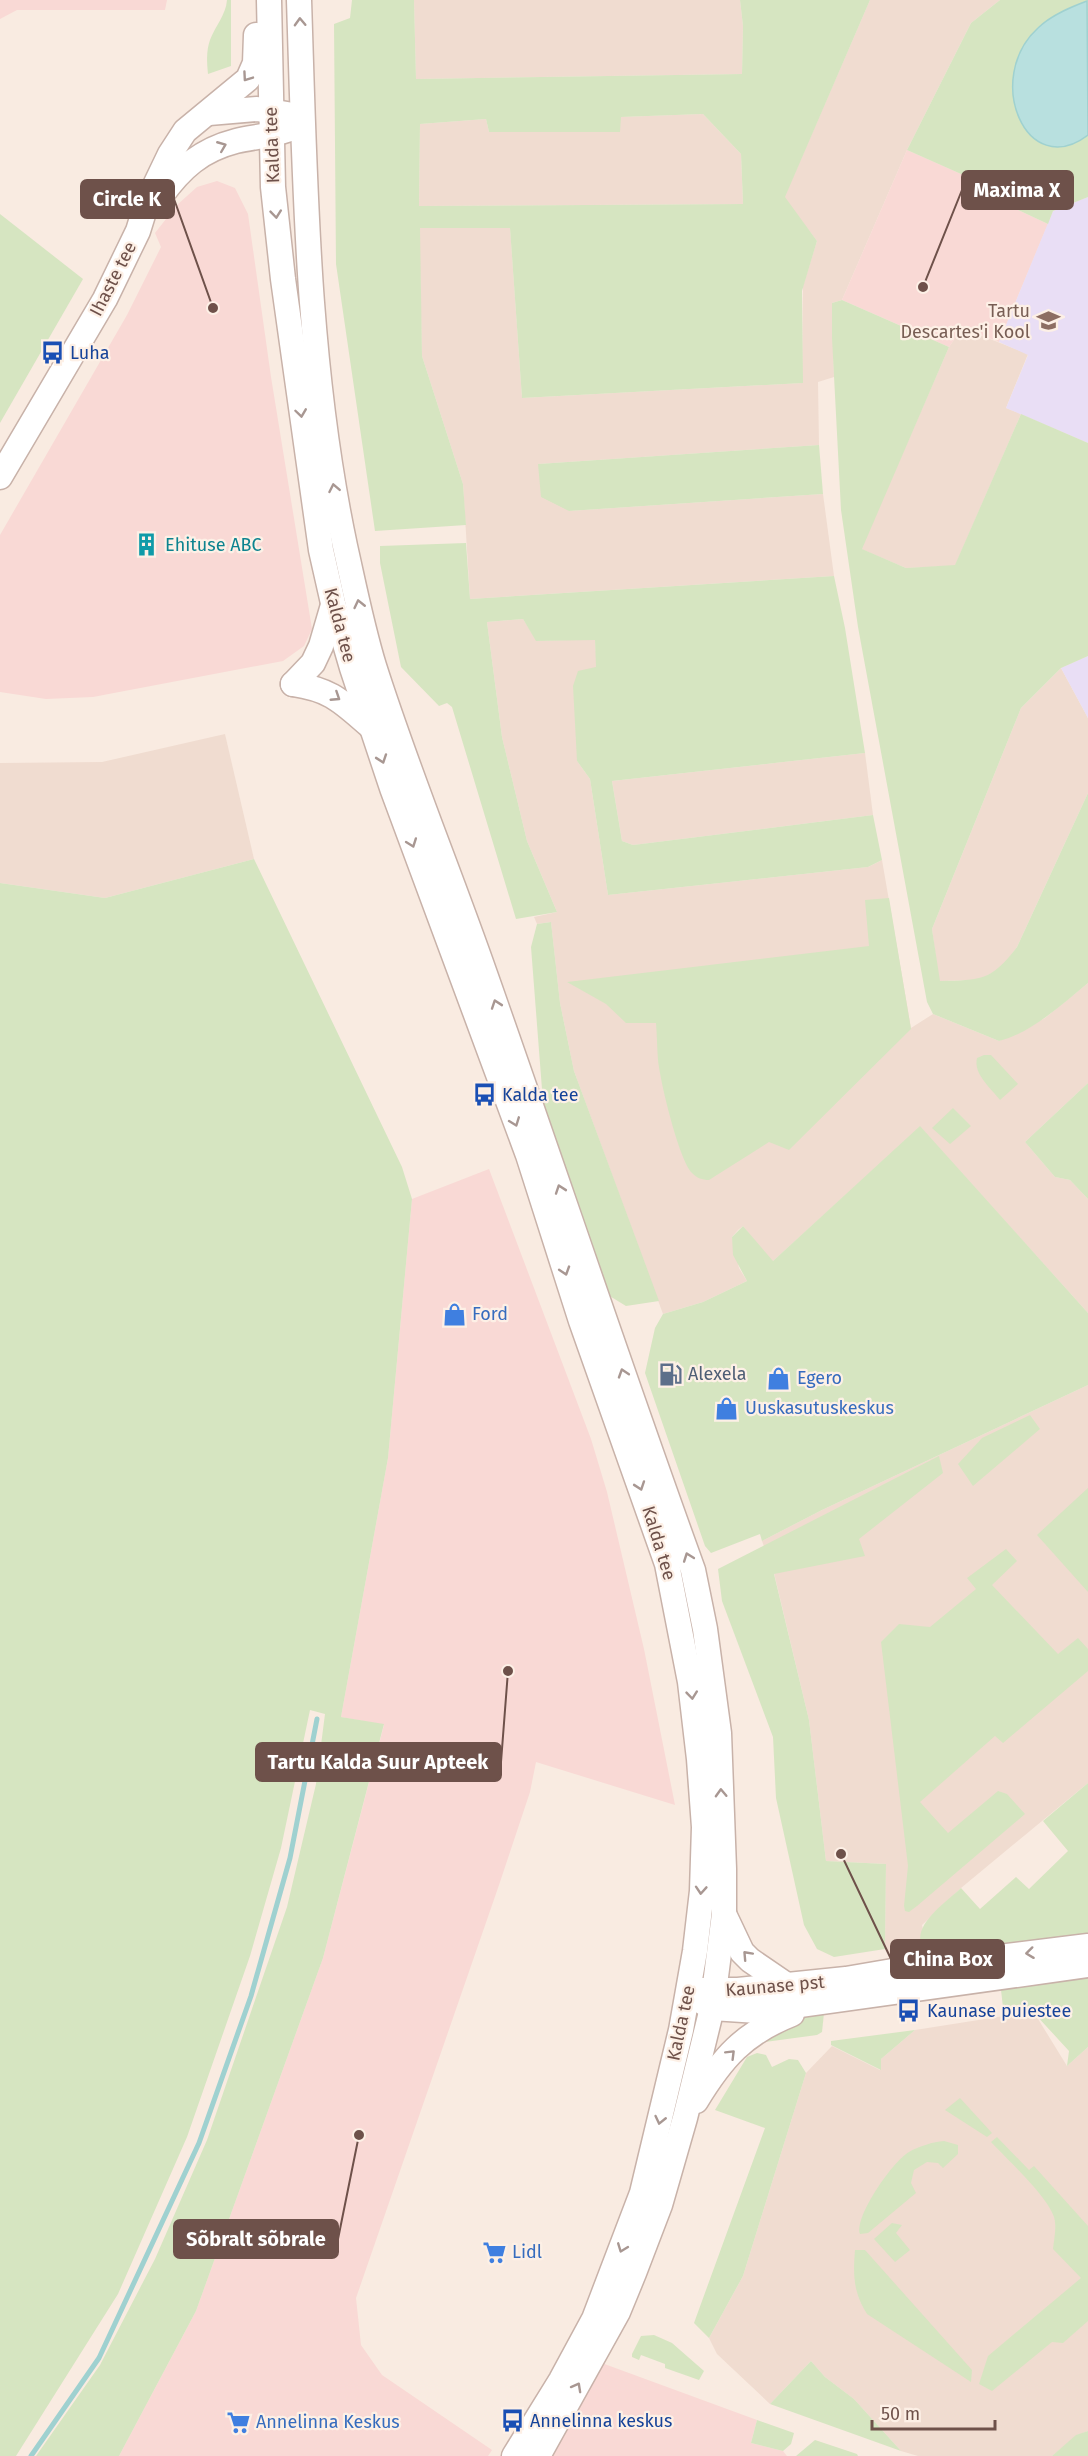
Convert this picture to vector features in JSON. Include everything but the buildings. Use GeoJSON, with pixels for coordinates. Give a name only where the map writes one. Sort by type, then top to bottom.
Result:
{"type":"FeatureCollection","features":[{"type":"Feature","properties":{"kind":"street"},"geometry":{"type":"LineString","coordinates":[[143,216],[170,154],[185,131],[248,79],[255,63],[256,0]]}},
{"type":"Feature","properties":{"kind":"street","name":"Kalda tee"},"geometry":{"type":"LineString","coordinates":[[269,0],[273,187],[289,336],[321,550],[333,603],[371,726],[472,1009],[528,1155],[581,1321],[667,1564],[690,1682],[704,1827],[702,1891],[695,1951],[681,2030],[642,2193],[594,2319],[561,2380],[514,2456]]}},
{"type":"Feature","properties":{"kind":"street","name":"Kalda tee"},"geometry":{"type":"LineString","coordinates":[[299,0],[313,322],[328,456],[345,546],[372,661],[406,764],[484,970],[642,1430],[693,1570],[705,1629],[719,1733],[724,1914],[713,1999],[685,2118],[660,2205],[618,2312],[538,2456]]}},
{"type":"Feature","properties":{"kind":"street"},"geometry":{"type":"LineString","coordinates":[[209,113],[271,111],[303,120]]}},
{"type":"Feature","properties":{"kind":"street","name":"Ihaste tee"},"geometry":{"type":"LineString","coordinates":[[0,477],[105,299],[143,216],[178,173],[194,160],[227,144],[272,135],[287,130],[303,120]]}},
{"type":"Feature","properties":{"kind":"street"},"geometry":{"type":"LineString","coordinates":[[333,603],[313,663],[293,684],[310,686],[336,696],[371,726]]}},
{"type":"Feature","properties":{"kind":"street"},"geometry":{"type":"LineString","coordinates":[[724,1914],[742,1952],[785,1984]]}},
{"type":"Feature","properties":{"kind":"street","name":"Kaunase pst"},"geometry":{"type":"LineString","coordinates":[[688,1990],[700,2001],[785,1984],[846,1979],[910,1968],[1088,1946]]}},
{"type":"Feature","properties":{"kind":"street","name":"Kaunase pst"},"geometry":{"type":"LineString","coordinates":[[713,1999],[758,2011],[1088,1965]]}},
{"type":"Feature","properties":{"kind":"street"},"geometry":{"type":"LineString","coordinates":[[845,2000],[867,1985],[895,1982],[910,1968],[928,1988]]}},
{"type":"Feature","properties":{"kind":"street"},"geometry":{"type":"LineString","coordinates":[[685,2118],[728,2054],[762,2028],[815,2004]]}},
{"type":"Feature","properties":{"kind":"shaded area"},"geometry":{"type":"Polygon","coordinates":[[[0,0],[167,0],[165,10],[17,10],[0,19],[0,0]]]}},
{"type":"Feature","properties":{"kind":"shaded area"},"geometry":{"type":"Polygon","coordinates":[[[414,0],[740,0],[743,26],[742,74],[416,79],[414,0]]]}},
{"type":"Feature","properties":{"kind":"shaded area"},"geometry":{"type":"Polygon","coordinates":[[[870,0],[1000,0],[971,23],[907,150],[842,300],[832,303],[834,377],[818,382],[819,445],[538,464],[569,511],[823,494],[834,576],[470,599],[463,484],[422,356],[419,228],[510,227],[522,398],[802,383],[803,286],[817,241],[784,198],[870,0]]]}},
{"type":"Feature","properties":{"kind":"shaded area"},"geometry":{"type":"Polygon","coordinates":[[[703,114],[741,154],[743,204],[419,206],[420,124],[486,119],[489,132],[619,132],[620,117],[703,114]]]}},
{"type":"Feature","properties":{"kind":"shaded area"},"geometry":{"type":"Polygon","coordinates":[[[907,150],[988,186],[1014,208],[1048,224],[999,342],[962,328],[949,347],[842,300],[907,150]]]}},
{"type":"Feature","properties":{"kind":"shaded area"},"geometry":{"type":"Polygon","coordinates":[[[217,181],[235,188],[248,214],[271,377],[312,629],[304,646],[283,661],[93,697],[46,699],[0,692],[0,535],[127,315],[161,247],[155,233],[177,205],[197,187],[217,181]]]}},
{"type":"Feature","properties":{"kind":"shaded area","name":"Tartu Descartes'i Kool"},"geometry":{"type":"Polygon","coordinates":[[[1088,197],[1088,443],[1006,408],[1028,355],[999,342],[1053,211],[1088,197]]]}},
{"type":"Feature","properties":{"kind":"shaded area"},"geometry":{"type":"Polygon","coordinates":[[[962,328],[1028,354],[1006,408],[1021,414],[955,566],[906,568],[861,549],[949,347],[962,328]]]}},
{"type":"Feature","properties":{"kind":"shaded area"},"geometry":{"type":"Polygon","coordinates":[[[523,619],[537,641],[595,639],[597,667],[577,761],[590,779],[608,895],[868,867],[882,860],[911,1028],[933,1014],[999,1041],[1045,1018],[1088,983],[1088,1083],[1025,1142],[1055,1177],[1070,1180],[1088,1199],[1088,1313],[920,1127],[772,1262],[743,1226],[732,1237],[739,1268],[747,1281],[703,1302],[663,1314],[574,1071],[560,1003],[551,922],[537,924],[534,917],[557,912],[527,841],[502,737],[487,622],[523,619]]]}},
{"type":"Feature","properties":{"kind":"shaded area"},"geometry":{"type":"Polygon","coordinates":[[[1088,656],[1088,718],[1061,668],[1088,656]]]}},
{"type":"Feature","properties":{"kind":"shaded area"},"geometry":{"type":"Polygon","coordinates":[[[1061,668],[1088,718],[1088,793],[1017,947],[1002,967],[980,980],[939,981],[932,929],[1021,708],[1061,668]]]}},
{"type":"Feature","properties":{"kind":"shaded area"},"geometry":{"type":"Polygon","coordinates":[[[225,734],[254,859],[105,898],[0,883],[0,763],[102,762],[225,734]]]}},
{"type":"Feature","properties":{"kind":"shaded area"},"geometry":{"type":"Polygon","coordinates":[[[865,753],[873,815],[633,845],[622,841],[612,781],[865,753]]]}},
{"type":"Feature","properties":{"kind":"shaded area"},"geometry":{"type":"Polygon","coordinates":[[[489,1169],[591,1439],[607,1492],[644,1649],[675,1805],[536,1762],[530,1792],[499,1885],[356,2298],[361,2345],[382,2375],[492,2450],[488,2456],[119,2456],[196,2311],[323,1958],[384,1725],[341,1717],[388,1458],[412,1199],[489,1169]]]}},
{"type":"Feature","properties":{"kind":"shaded area"},"geometry":{"type":"Polygon","coordinates":[[[1088,1385],[1088,1783],[961,1888],[922,1925],[929,1958],[892,1959],[885,1949],[886,1864],[826,1861],[809,1720],[774,1573],[762,1541],[822,1510],[1088,1385]]]}},
{"type":"Feature","properties":{"kind":"shaded area"},"geometry":{"type":"Polygon","coordinates":[[[1035,2014],[1067,2066],[1088,2047],[1088,2431],[1076,2436],[1052,2456],[918,2456],[901,2451],[854,2399],[825,2377],[811,2361],[770,2404],[717,2354],[709,2338],[743,2276],[806,2073],[832,2046],[880,2070],[881,2059],[915,2030],[1004,2016],[1035,2014]]]}},
{"type":"Feature","properties":{"kind":"shaded area"},"geometry":{"type":"Polygon","coordinates":[[[599,2362],[757,2420],[751,2443],[783,2451],[787,2456],[547,2456],[599,2362]]]}},
{"type":"Feature","properties":{"kind":"green space"},"geometry":{"type":"Polygon","coordinates":[[[227,0],[231,0],[231,66],[208,74],[209,44],[225,11],[227,0]]]}},
{"type":"Feature","properties":{"kind":"green space"},"geometry":{"type":"Polygon","coordinates":[[[352,0],[414,0],[416,79],[742,74],[743,26],[740,0],[870,0],[785,197],[817,241],[802,291],[803,383],[522,398],[510,228],[420,228],[422,356],[463,484],[466,525],[375,531],[336,264],[334,24],[350,18],[352,0]],[[703,114],[621,117],[620,132],[489,132],[486,119],[420,124],[419,206],[743,204],[741,154],[703,114]]]}},
{"type":"Feature","properties":{"kind":"green space"},"geometry":{"type":"Polygon","coordinates":[[[1000,0],[1088,0],[1088,197],[1053,211],[1048,224],[1014,208],[988,186],[907,150],[971,23],[1000,0]]]}},
{"type":"Feature","properties":{"kind":"green space"},"geometry":{"type":"Polygon","coordinates":[[[0,214],[83,279],[0,423],[0,214]]]}},
{"type":"Feature","properties":{"kind":"green space"},"geometry":{"type":"Polygon","coordinates":[[[842,300],[949,347],[862,549],[906,568],[955,565],[1021,414],[1088,443],[1088,656],[1061,668],[1021,708],[932,929],[940,981],[976,979],[1000,967],[1017,947],[1088,793],[1088,983],[1035,1024],[999,1041],[933,1014],[927,1002],[858,627],[841,510],[832,303],[842,300]]]}},
{"type":"Feature","properties":{"kind":"green space"},"geometry":{"type":"Polygon","coordinates":[[[819,445],[823,494],[569,511],[541,497],[538,464],[819,445]]]}},
{"type":"Feature","properties":{"kind":"green space"},"geometry":{"type":"Polygon","coordinates":[[[466,543],[470,599],[834,576],[845,628],[865,753],[612,781],[622,841],[633,845],[873,815],[882,860],[868,867],[608,895],[590,779],[577,761],[573,686],[578,671],[596,667],[595,640],[536,641],[523,619],[487,622],[502,737],[527,841],[557,912],[516,919],[452,707],[447,703],[439,706],[401,667],[380,563],[380,546],[466,543]]]}},
{"type":"Feature","properties":{"kind":"green space"},"geometry":{"type":"Polygon","coordinates":[[[254,859],[402,1167],[412,1199],[388,1458],[341,1717],[384,1724],[323,1958],[196,2311],[119,2456],[36,2456],[100,2365],[155,2259],[207,2140],[287,1907],[316,1784],[325,1714],[310,1710],[281,1848],[250,1956],[187,2137],[118,2294],[16,2456],[0,2456],[0,883],[105,898],[254,859]]]}},
{"type":"Feature","properties":{"kind":"green space"},"geometry":{"type":"Polygon","coordinates":[[[889,898],[911,1029],[789,1150],[769,1142],[709,1180],[696,1176],[681,1153],[666,1102],[658,1060],[656,1023],[626,1023],[606,1004],[567,982],[869,946],[865,900],[889,898]]]}},
{"type":"Feature","properties":{"kind":"green space"},"geometry":{"type":"Polygon","coordinates":[[[551,922],[560,1003],[574,1071],[659,1301],[626,1306],[608,1295],[544,1115],[531,947],[537,924],[551,922]]]}},
{"type":"Feature","properties":{"kind":"green space"},"geometry":{"type":"Polygon","coordinates":[[[991,1055],[1018,1084],[1000,1100],[978,1070],[977,1058],[991,1055]]]}},
{"type":"Feature","properties":{"kind":"green space"},"geometry":{"type":"Polygon","coordinates":[[[1088,1083],[1088,1199],[1070,1180],[1055,1177],[1025,1142],[1088,1083]]]}},
{"type":"Feature","properties":{"kind":"green space"},"geometry":{"type":"Polygon","coordinates":[[[953,1108],[971,1126],[950,1144],[932,1128],[953,1108]]]}},
{"type":"Feature","properties":{"kind":"green space"},"geometry":{"type":"Polygon","coordinates":[[[920,1126],[1088,1313],[1088,1385],[822,1510],[762,1541],[760,1534],[711,1553],[705,1546],[645,1373],[655,1328],[663,1314],[703,1302],[747,1281],[733,1255],[732,1237],[743,1226],[773,1261],[920,1126]]]}},
{"type":"Feature","properties":{"kind":"green space"},"geometry":{"type":"Polygon","coordinates":[[[1030,1415],[1040,1429],[973,1486],[958,1464],[982,1438],[1030,1415]]]}},
{"type":"Feature","properties":{"kind":"green space"},"geometry":{"type":"Polygon","coordinates":[[[939,1456],[943,1473],[859,1539],[865,1556],[774,1574],[809,1720],[826,1861],[886,1864],[885,1949],[834,1957],[817,1949],[804,1925],[776,1798],[773,1737],[722,1601],[718,1569],[939,1456]]]}},
{"type":"Feature","properties":{"kind":"green space"},"geometry":{"type":"Polygon","coordinates":[[[1088,1488],[1088,1592],[1037,1535],[1088,1488]]]}},
{"type":"Feature","properties":{"kind":"green space"},"geometry":{"type":"Polygon","coordinates":[[[1006,1549],[1017,1561],[992,1585],[1058,1654],[1078,1638],[1088,1649],[1088,1671],[1003,1743],[995,1736],[920,1802],[948,1833],[998,1791],[1007,1794],[1025,1814],[917,1906],[909,1912],[905,1911],[908,1866],[881,1642],[899,1624],[930,1627],[976,1589],[967,1578],[1006,1549]]]}},
{"type":"Feature","properties":{"kind":"green space"},"geometry":{"type":"Polygon","coordinates":[[[1088,1783],[1088,1936],[929,1958],[922,1948],[920,1938],[922,1929],[935,1911],[961,1888],[980,1909],[1016,1877],[1029,1889],[1068,1851],[1043,1821],[1088,1783]]]}},
{"type":"Feature","properties":{"kind":"green space"},"geometry":{"type":"Polygon","coordinates":[[[1088,1978],[1088,2047],[1067,2066],[1069,2051],[1035,2014],[1004,2016],[1001,1990],[1088,1978]]]}},
{"type":"Feature","properties":{"kind":"green space"},"geometry":{"type":"Polygon","coordinates":[[[824,2013],[822,2032],[817,2035],[761,2041],[797,2019],[824,2013]]]}},
{"type":"Feature","properties":{"kind":"green space"},"geometry":{"type":"Polygon","coordinates":[[[915,2030],[881,2059],[881,2070],[831,2045],[831,2041],[915,2030]]]}},
{"type":"Feature","properties":{"kind":"green space"},"geometry":{"type":"Polygon","coordinates":[[[757,2053],[766,2055],[772,2067],[789,2059],[798,2060],[806,2073],[743,2276],[709,2338],[694,2323],[765,2128],[715,2110],[747,2057],[757,2053]]]}},
{"type":"Feature","properties":{"kind":"green space"},"geometry":{"type":"Polygon","coordinates":[[[960,2098],[992,2133],[987,2137],[945,2110],[960,2098]]]}},
{"type":"Feature","properties":{"kind":"green space"},"geometry":{"type":"Polygon","coordinates":[[[997,2137],[1029,2170],[1034,2166],[1088,2226],[1088,2321],[1063,2343],[1052,2342],[992,2391],[979,2384],[988,2356],[1081,2278],[1053,2249],[1055,2225],[1050,2208],[1026,2178],[991,2142],[997,2137]]]}},
{"type":"Feature","properties":{"kind":"green space"},"geometry":{"type":"Polygon","coordinates":[[[944,2141],[958,2145],[958,2154],[943,2168],[938,2163],[927,2162],[914,2170],[911,2183],[916,2193],[868,2233],[860,2234],[863,2215],[876,2190],[902,2157],[926,2145],[944,2141]]]}},
{"type":"Feature","properties":{"kind":"green space"},"geometry":{"type":"Polygon","coordinates":[[[892,2223],[902,2225],[896,2233],[910,2250],[895,2262],[874,2239],[892,2223]]]}},
{"type":"Feature","properties":{"kind":"green space"},"geometry":{"type":"Polygon","coordinates":[[[855,2250],[865,2250],[972,2370],[971,2382],[867,2314],[855,2283],[855,2250]]]}},
{"type":"Feature","properties":{"kind":"green space"},"geometry":{"type":"Polygon","coordinates":[[[654,2335],[672,2343],[704,2371],[699,2380],[665,2368],[665,2364],[641,2355],[639,2360],[632,2357],[641,2336],[654,2335]]]}},
{"type":"Feature","properties":{"kind":"green space"},"geometry":{"type":"Polygon","coordinates":[[[811,2361],[825,2377],[854,2399],[901,2451],[770,2404],[811,2361]]]}},
{"type":"Feature","properties":{"kind":"green space"},"geometry":{"type":"Polygon","coordinates":[[[757,2420],[794,2433],[791,2444],[783,2451],[751,2443],[757,2420]]]}},
{"type":"Feature","properties":{"kind":"green space"},"geometry":{"type":"Polygon","coordinates":[[[1088,2431],[1088,2456],[1052,2456],[1076,2435],[1088,2431]]]}},
{"type":"Feature","properties":{"kind":"green space"},"geometry":{"type":"Polygon","coordinates":[[[815,2440],[857,2454],[858,2456],[796,2456],[815,2440]]]}},
{"type":"Feature","properties":{"kind":"water"},"geometry":{"type":"Polygon","coordinates":[[[1087,1],[1088,135],[1066,146],[1046,145],[1030,135],[1019,118],[1013,96],[1014,72],[1022,49],[1043,23],[1087,1]]]}},
{"type":"Feature","properties":{"kind":"waterway"},"geometry":{"type":"LineString","coordinates":[[31,2456],[99,2358],[199,2143],[251,1996],[290,1858],[317,1719]]}},
{"type":"Feature","properties":{"kind":"place","name":"Maxima X"},"geometry":{"type":"Point","coordinates":[923,287]}},
{"type":"Feature","properties":{"kind":"place","name":"Circle K"},"geometry":{"type":"Point","coordinates":[213,308]}},
{"type":"Feature","properties":{"kind":"place","name":"Tartu Descartes'i Kool"},"geometry":{"type":"Point","coordinates":[1048,321]}},
{"type":"Feature","properties":{"kind":"place","name":"Luha"},"geometry":{"type":"Point","coordinates":[52,353]}},
{"type":"Feature","properties":{"kind":"place","name":"Ehituse ABC"},"geometry":{"type":"Point","coordinates":[147,545]}},
{"type":"Feature","properties":{"kind":"place","name":"Kalda tee"},"geometry":{"type":"Point","coordinates":[484,1095]}},
{"type":"Feature","properties":{"kind":"place","name":"Ford"},"geometry":{"type":"Point","coordinates":[454,1314]}},
{"type":"Feature","properties":{"kind":"place","name":"Alexela"},"geometry":{"type":"Point","coordinates":[670,1374]}},
{"type":"Feature","properties":{"kind":"place","name":"Egero"},"geometry":{"type":"Point","coordinates":[779,1378]}},
{"type":"Feature","properties":{"kind":"place","name":"Uuskasutuskeskus"},"geometry":{"type":"Point","coordinates":[727,1408]}},
{"type":"Feature","properties":{"kind":"place","name":"Tartu Kalda Suur Apteek"},"geometry":{"type":"Point","coordinates":[508,1671]}},
{"type":"Feature","properties":{"kind":"place","name":"China Box"},"geometry":{"type":"Point","coordinates":[841,1854]}},
{"type":"Feature","properties":{"kind":"place","name":"Kaunase puiestee"},"geometry":{"type":"Point","coordinates":[909,2011]}},
{"type":"Feature","properties":{"kind":"place","name":"Sõbralt sõbrale"},"geometry":{"type":"Point","coordinates":[359,2135]}},
{"type":"Feature","properties":{"kind":"place","name":"Lidl"},"geometry":{"type":"Point","coordinates":[494,2252]}},
{"type":"Feature","properties":{"kind":"place","name":"Annelinna keskus"},"geometry":{"type":"Point","coordinates":[512,2421]}},
{"type":"Feature","properties":{"kind":"place","name":"Annelinna Keskus"},"geometry":{"type":"Point","coordinates":[238,2422]}}]}
